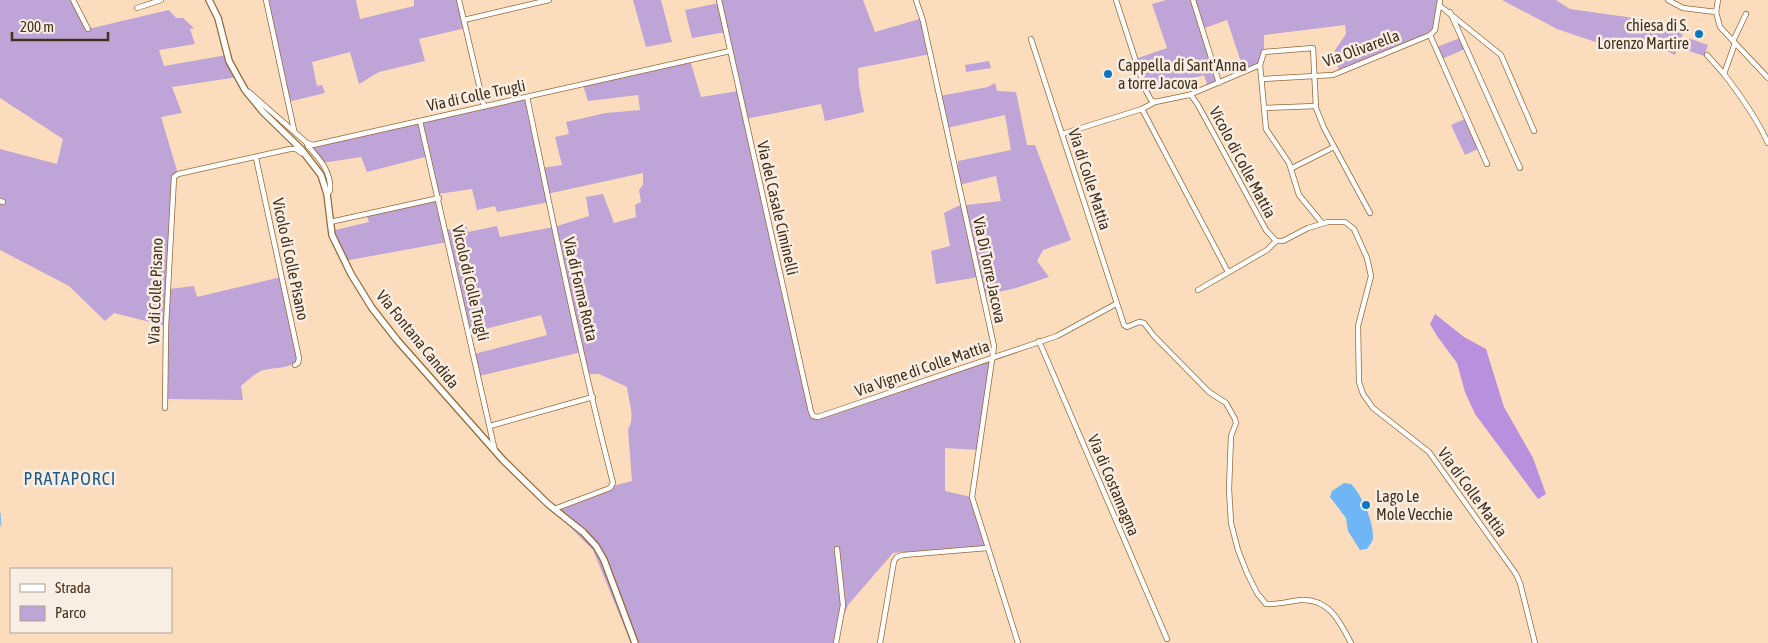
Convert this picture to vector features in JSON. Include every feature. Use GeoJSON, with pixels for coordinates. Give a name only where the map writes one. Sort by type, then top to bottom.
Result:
{"type":"FeatureCollection","features":[{"type":"Feature","properties":{"kind":"main road","name":"Via Fontana Candida"},"geometry":{"type":"LineString","coordinates":[[209,0],[219,21],[230,61],[245,90],[260,109],[301,149],[318,169],[327,194],[332,234],[340,253],[376,313],[397,340],[495,452],[554,508],[583,532],[601,552],[635,643]]}},
{"type":"Feature","properties":{"kind":"street"},"geometry":{"type":"LineString","coordinates":[[73,0],[88,29]]}},
{"type":"Feature","properties":{"kind":"street"},"geometry":{"type":"LineString","coordinates":[[137,8],[161,0]]}},
{"type":"Feature","properties":{"kind":"street"},"geometry":{"type":"LineString","coordinates":[[266,0],[294,132]]}},
{"type":"Feature","properties":{"kind":"street"},"geometry":{"type":"LineString","coordinates":[[460,0],[484,106]]}},
{"type":"Feature","properties":{"kind":"street"},"geometry":{"type":"LineString","coordinates":[[464,20],[550,0]]}},
{"type":"Feature","properties":{"kind":"street","name":"Via del Casale Ciminelli"},"geometry":{"type":"LineString","coordinates":[[719,0],[811,412],[814,416],[818,417]]}},
{"type":"Feature","properties":{"kind":"street","name":"Via Di Torre Jacova"},"geometry":{"type":"LineString","coordinates":[[916,0],[924,20],[994,346],[972,492],[987,548],[1018,643]]}},
{"type":"Feature","properties":{"kind":"street"},"geometry":{"type":"LineString","coordinates":[[1116,0],[1145,89],[1151,100],[1155,102]]}},
{"type":"Feature","properties":{"kind":"street"},"geometry":{"type":"LineString","coordinates":[[1193,0],[1219,83]]}},
{"type":"Feature","properties":{"kind":"street"},"geometry":{"type":"LineString","coordinates":[[1668,0],[1682,8],[1716,12]]}},
{"type":"Feature","properties":{"kind":"street"},"geometry":{"type":"LineString","coordinates":[[1718,0],[1716,12],[1720,27],[1768,78]]}},
{"type":"Feature","properties":{"kind":"street"},"geometry":{"type":"LineString","coordinates":[[1440,2],[1501,55],[1534,131]]}},
{"type":"Feature","properties":{"kind":"street"},"geometry":{"type":"LineString","coordinates":[[1440,2],[1435,30],[1430,35],[1487,164]]}},
{"type":"Feature","properties":{"kind":"street"},"geometry":{"type":"LineString","coordinates":[[1450,12],[1520,168]]}},
{"type":"Feature","properties":{"kind":"street"},"geometry":{"type":"LineString","coordinates":[[1724,74],[1734,42],[1746,14]]}},
{"type":"Feature","properties":{"kind":"street","name":"Via Olivarella"},"geometry":{"type":"LineString","coordinates":[[1263,79],[1333,75],[1430,35]]}},
{"type":"Feature","properties":{"kind":"street","name":"Via di Colle Mattia"},"geometry":{"type":"LineString","coordinates":[[1031,39],[1116,304],[1126,326],[1140,322],[1144,323],[1155,338],[1209,392],[1226,403],[1235,419],[1236,424],[1231,436],[1229,493],[1232,527],[1238,550],[1257,593],[1266,604],[1305,600],[1330,608],[1351,643]]}},
{"type":"Feature","properties":{"kind":"street"},"geometry":{"type":"LineString","coordinates":[[1322,223],[1299,195],[1292,168],[1267,131],[1263,79],[1260,65],[1264,52],[1314,48],[1316,106],[1324,128],[1370,213]]}},
{"type":"Feature","properties":{"kind":"street","name":"Via di Colle Trugli"},"geometry":{"type":"LineString","coordinates":[[245,90],[301,138],[309,144],[315,145],[730,51]]}},
{"type":"Feature","properties":{"kind":"street"},"geometry":{"type":"LineString","coordinates":[[1707,55],[1749,107],[1768,143]]}},
{"type":"Feature","properties":{"kind":"street"},"geometry":{"type":"LineString","coordinates":[[1062,134],[1155,102],[1189,94],[1260,65]]}},
{"type":"Feature","properties":{"kind":"street","name":"Vicolo di Colle Mattia"},"geometry":{"type":"LineString","coordinates":[[1189,94],[1198,105],[1265,228],[1276,241]]}},
{"type":"Feature","properties":{"kind":"street","name":"Via di Forma Rotta"},"geometry":{"type":"LineString","coordinates":[[527,97],[561,260],[613,486],[554,508]]}},
{"type":"Feature","properties":{"kind":"street"},"geometry":{"type":"LineString","coordinates":[[1265,108],[1316,106]]}},
{"type":"Feature","properties":{"kind":"street"},"geometry":{"type":"LineString","coordinates":[[1142,108],[1228,272]]}},
{"type":"Feature","properties":{"kind":"street","name":"Vicolo di Colle Trugli"},"geometry":{"type":"LineString","coordinates":[[420,120],[495,452]]}},
{"type":"Feature","properties":{"kind":"street"},"geometry":{"type":"LineString","coordinates":[[301,138],[326,171],[331,189],[327,194]]}},
{"type":"Feature","properties":{"kind":"street"},"geometry":{"type":"LineString","coordinates":[[1292,168],[1334,147]]}},
{"type":"Feature","properties":{"kind":"street"},"geometry":{"type":"LineString","coordinates":[[256,158],[295,149],[312,166],[318,169]]}},
{"type":"Feature","properties":{"kind":"street","name":"Via di Colle Pisano"},"geometry":{"type":"LineString","coordinates":[[165,408],[166,326],[174,176],[256,158]]}},
{"type":"Feature","properties":{"kind":"street","name":"Vicolo di Colle Pisano"},"geometry":{"type":"LineString","coordinates":[[256,158],[299,358],[296,364]]}},
{"type":"Feature","properties":{"kind":"street"},"geometry":{"type":"LineString","coordinates":[[330,222],[439,198]]}},
{"type":"Feature","properties":{"kind":"street","name":"Via di Colle Mattia"},"geometry":{"type":"LineString","coordinates":[[1198,290],[1267,250],[1276,241],[1283,241],[1307,228],[1322,223],[1342,221],[1350,225],[1360,242],[1369,266],[1370,282],[1359,317],[1358,330],[1360,384],[1364,396],[1374,409],[1429,452],[1516,574],[1535,643]]}},
{"type":"Feature","properties":{"kind":"street","name":"Via Vigne di Colle Mattia"},"geometry":{"type":"LineString","coordinates":[[818,417],[1065,332],[1116,304]]}},
{"type":"Feature","properties":{"kind":"street","name":"Via di Costamagna"},"geometry":{"type":"LineString","coordinates":[[1039,341],[1167,639]]}},
{"type":"Feature","properties":{"kind":"street"},"geometry":{"type":"LineString","coordinates":[[490,426],[593,397]]}},
{"type":"Feature","properties":{"kind":"street"},"geometry":{"type":"LineString","coordinates":[[880,643],[894,561],[897,557],[903,554],[987,548]]}},
{"type":"Feature","properties":{"kind":"street"},"geometry":{"type":"LineString","coordinates":[[836,643],[843,605],[837,549]]}},
{"type":"Feature","properties":{"kind":"green space"},"geometry":{"type":"Polygon","coordinates":[[[0,0],[73,0],[88,29],[169,10],[176,18],[183,18],[194,28],[190,29],[195,44],[159,50],[164,66],[227,55],[238,77],[172,87],[182,113],[161,117],[178,174],[176,175],[166,326],[114,313],[105,321],[69,286],[0,250],[0,149],[57,164],[63,139],[0,98],[0,0]]]}},
{"type":"Feature","properties":{"kind":"green space"},"geometry":{"type":"Polygon","coordinates":[[[266,0],[356,0],[360,19],[414,6],[414,0],[459,0],[466,28],[419,39],[425,61],[379,72],[359,84],[350,52],[312,62],[317,86],[322,85],[325,93],[288,102],[266,0]]]}},
{"type":"Feature","properties":{"kind":"green space"},"geometry":{"type":"Polygon","coordinates":[[[633,0],[661,0],[672,42],[646,47],[633,0]]]}},
{"type":"Feature","properties":{"kind":"green space"},"geometry":{"type":"Polygon","coordinates":[[[719,0],[863,0],[875,32],[923,18],[931,54],[858,68],[864,112],[825,121],[821,104],[745,119],[811,412],[818,417],[993,357],[978,450],[945,448],[945,491],[971,497],[986,546],[893,553],[848,605],[837,643],[631,643],[593,550],[552,509],[613,486],[632,481],[628,429],[631,414],[627,387],[599,374],[587,374],[582,352],[479,376],[474,354],[547,335],[541,315],[469,333],[448,242],[344,261],[331,231],[369,222],[366,214],[439,198],[446,230],[466,226],[468,232],[497,226],[500,237],[554,227],[589,216],[586,197],[603,194],[614,223],[636,217],[635,205],[641,202],[639,190],[643,185],[643,173],[547,194],[549,202],[497,212],[495,206],[477,210],[472,189],[438,194],[429,156],[367,172],[361,157],[322,163],[311,145],[527,97],[542,168],[562,165],[555,137],[569,134],[566,122],[606,113],[640,110],[638,95],[588,101],[583,85],[690,60],[701,97],[738,91],[726,32],[692,38],[685,10],[719,3],[719,0]]]}},
{"type":"Feature","properties":{"kind":"green space"},"geometry":{"type":"Polygon","coordinates":[[[1166,0],[1440,0],[1435,30],[1430,35],[1339,72],[1335,50],[1346,34],[1345,25],[1264,35],[1264,52],[1260,65],[1244,71],[1227,20],[1202,29],[1219,83],[1208,87],[1204,75],[1145,92],[1135,59],[1167,48],[1152,4],[1166,0]]]}},
{"type":"Feature","properties":{"kind":"green space"},"geometry":{"type":"Polygon","coordinates":[[[1502,0],[1556,0],[1570,9],[1634,18],[1683,33],[1675,55],[1658,47],[1616,49],[1557,29],[1502,0]]]}},
{"type":"Feature","properties":{"kind":"green space"},"geometry":{"type":"Polygon","coordinates":[[[1460,38],[1465,49],[1442,59],[1437,47],[1460,38]]]}},
{"type":"Feature","properties":{"kind":"green space"},"geometry":{"type":"Polygon","coordinates":[[[1688,38],[1708,45],[1704,56],[1683,49],[1688,38]]]}},
{"type":"Feature","properties":{"kind":"green space"},"geometry":{"type":"Polygon","coordinates":[[[989,61],[991,68],[966,72],[965,65],[989,61]]]}},
{"type":"Feature","properties":{"kind":"green space"},"geometry":{"type":"Polygon","coordinates":[[[995,83],[997,91],[1016,92],[1027,145],[1035,145],[1071,240],[1043,250],[1037,261],[1049,277],[1016,288],[986,295],[979,277],[936,284],[931,251],[950,246],[944,213],[958,206],[1001,201],[996,176],[959,185],[958,161],[1011,150],[1005,115],[947,128],[940,96],[988,87],[995,83]]]}},
{"type":"Feature","properties":{"kind":"green space"},"geometry":{"type":"Polygon","coordinates":[[[1465,119],[1478,149],[1465,155],[1451,125],[1465,119]]]}},
{"type":"Feature","properties":{"kind":"green space"},"geometry":{"type":"Polygon","coordinates":[[[281,277],[299,360],[291,365],[264,370],[255,375],[241,386],[243,400],[166,399],[169,289],[194,286],[197,297],[281,277]]]}},
{"type":"Feature","properties":{"kind":"shaded area"},"geometry":{"type":"Polygon","coordinates":[[[1435,314],[1464,337],[1486,349],[1504,407],[1533,458],[1546,494],[1538,499],[1475,414],[1465,392],[1457,363],[1430,324],[1435,314]]]}},
{"type":"Feature","properties":{"kind":"water","name":"Lago Le Mole Vecchie"},"geometry":{"type":"Polygon","coordinates":[[[1344,483],[1351,484],[1355,489],[1363,502],[1372,525],[1373,539],[1367,549],[1360,550],[1348,531],[1346,518],[1330,497],[1332,491],[1344,483]]]}},
{"type":"Feature","properties":{"kind":"waterway"},"geometry":{"type":"LineString","coordinates":[[0,513],[1,526]]}},
{"type":"Feature","properties":{"kind":"place","name":"chiesa di S. Lorenzo Martire"},"geometry":{"type":"Point","coordinates":[1699,34]}},
{"type":"Feature","properties":{"kind":"place","name":"Cappella di Sant'Anna a torre Jacova"},"geometry":{"type":"Point","coordinates":[1108,74]}},
{"type":"Feature","properties":{"kind":"place","name":"Lago Le Mole Vecchie"},"geometry":{"type":"Point","coordinates":[1366,505]}},
{"type":"Feature","properties":{"kind":"district","name":"PRATAPORCI"},"geometry":{"type":"Point","coordinates":[70,478]}}]}
